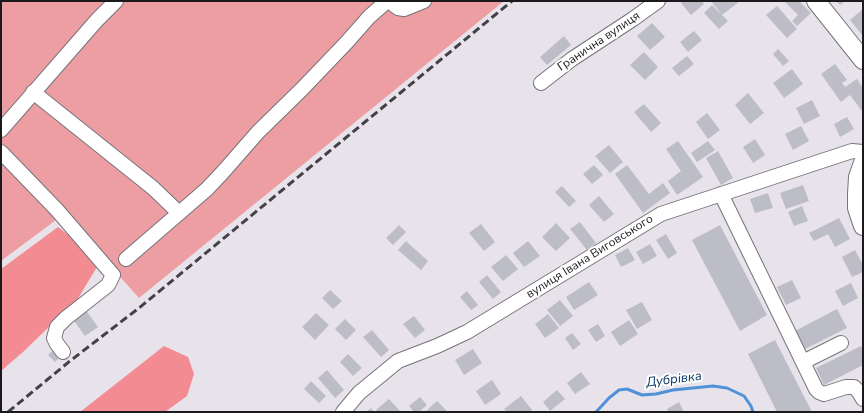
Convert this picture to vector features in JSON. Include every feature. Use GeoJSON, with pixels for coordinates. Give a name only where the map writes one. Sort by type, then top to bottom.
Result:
{"type":"FeatureCollection","features":[{"type":"Feature","properties":{"kind":"main road"},"geometry":{"type":"LineString","coordinates":[[816,1],[863,60]]}},
{"type":"Feature","properties":{"kind":"main road"},"geometry":{"type":"LineString","coordinates":[[863,163],[858,177],[857,194],[857,208],[863,226]]}},
{"type":"Feature","properties":{"kind":"street"},"geometry":{"type":"LineString","coordinates":[[1,130],[97,20],[116,1]]}},
{"type":"Feature","properties":{"kind":"street"},"geometry":{"type":"LineString","coordinates":[[126,259],[207,189],[258,132],[302,89],[369,17],[388,1],[398,8],[404,9],[424,1]]}},
{"type":"Feature","properties":{"kind":"street","name":"Гранична вулиця"},"geometry":{"type":"LineString","coordinates":[[541,83],[572,59],[658,1]]}},
{"type":"Feature","properties":{"kind":"street"},"geometry":{"type":"LineString","coordinates":[[33,92],[153,188],[179,213]]}},
{"type":"Feature","properties":{"kind":"street","name":"вулиця Івана Виговського"},"geometry":{"type":"LineString","coordinates":[[343,412],[359,393],[398,361],[437,346],[467,332],[661,214],[852,151],[863,152]]}},
{"type":"Feature","properties":{"kind":"street"},"geometry":{"type":"LineString","coordinates":[[1,152],[57,210],[113,275],[108,285],[66,318],[58,327],[54,338],[63,352]]}},
{"type":"Feature","properties":{"kind":"street"},"geometry":{"type":"LineString","coordinates":[[721,194],[819,392],[829,394],[846,387],[854,387],[863,399]]}},
{"type":"Feature","properties":{"kind":"street"},"geometry":{"type":"LineString","coordinates":[[803,362],[841,343]]}},
{"type":"Feature","properties":{"kind":"shaded area"},"geometry":{"type":"Polygon","coordinates":[[[1,1],[504,1],[139,298],[64,214],[1,261],[1,1]]]}},
{"type":"Feature","properties":{"kind":"shaded area"},"geometry":{"type":"Polygon","coordinates":[[[58,227],[84,247],[97,267],[77,300],[1,371],[1,269],[58,227]]]}},
{"type":"Feature","properties":{"kind":"shaded area"},"geometry":{"type":"Polygon","coordinates":[[[164,346],[188,357],[194,374],[187,396],[165,412],[80,412],[164,346]]]}},
{"type":"Feature","properties":{"kind":"building"},"geometry":{"type":"Polygon","coordinates":[[[684,1],[702,1],[704,4],[691,15],[681,3],[684,1]]]}},
{"type":"Feature","properties":{"kind":"building"},"geometry":{"type":"Polygon","coordinates":[[[711,1],[740,1],[722,15],[711,1]]]}},
{"type":"Feature","properties":{"kind":"building"},"geometry":{"type":"Polygon","coordinates":[[[784,1],[799,1],[811,13],[797,26],[792,21],[798,15],[784,1]]]}},
{"type":"Feature","properties":{"kind":"building"},"geometry":{"type":"Polygon","coordinates":[[[836,1],[845,1],[840,5],[836,1]]]}},
{"type":"Feature","properties":{"kind":"building"},"geometry":{"type":"Polygon","coordinates":[[[712,5],[728,21],[719,29],[704,13],[712,5]]]}},
{"type":"Feature","properties":{"kind":"building"},"geometry":{"type":"Polygon","coordinates":[[[777,6],[797,29],[787,38],[766,15],[777,6]]]}},
{"type":"Feature","properties":{"kind":"building"},"geometry":{"type":"Polygon","coordinates":[[[863,9],[863,36],[850,20],[863,9]]]}},
{"type":"Feature","properties":{"kind":"building"},"geometry":{"type":"Polygon","coordinates":[[[652,23],[665,37],[650,50],[637,36],[652,23]]]}},
{"type":"Feature","properties":{"kind":"building"},"geometry":{"type":"Polygon","coordinates":[[[694,31],[702,40],[688,52],[680,42],[694,31]]]}},
{"type":"Feature","properties":{"kind":"building"},"geometry":{"type":"Polygon","coordinates":[[[564,36],[571,45],[547,65],[540,57],[564,36]]]}},
{"type":"Feature","properties":{"kind":"building"},"geometry":{"type":"Polygon","coordinates":[[[778,49],[789,61],[783,66],[773,54],[778,49]]]}},
{"type":"Feature","properties":{"kind":"building"},"geometry":{"type":"Polygon","coordinates":[[[644,52],[658,67],[645,80],[630,65],[644,52]]]}},
{"type":"Feature","properties":{"kind":"building"},"geometry":{"type":"Polygon","coordinates":[[[687,56],[694,64],[679,76],[672,68],[687,56]]]}},
{"type":"Feature","properties":{"kind":"building"},"geometry":{"type":"Polygon","coordinates":[[[835,64],[847,80],[842,83],[845,87],[857,79],[863,88],[862,111],[850,95],[841,102],[821,74],[835,64]]]}},
{"type":"Feature","properties":{"kind":"building"},"geometry":{"type":"Polygon","coordinates":[[[792,69],[803,84],[784,98],[773,83],[792,69]]]}},
{"type":"Feature","properties":{"kind":"building"},"geometry":{"type":"Polygon","coordinates":[[[748,93],[764,113],[750,124],[735,105],[748,93]]]}},
{"type":"Feature","properties":{"kind":"building"},"geometry":{"type":"Polygon","coordinates":[[[812,100],[820,116],[804,124],[796,108],[812,100]]]}},
{"type":"Feature","properties":{"kind":"building"},"geometry":{"type":"Polygon","coordinates":[[[644,104],[661,123],[651,132],[634,112],[644,104]]]}},
{"type":"Feature","properties":{"kind":"building"},"geometry":{"type":"Polygon","coordinates":[[[707,113],[720,130],[708,139],[696,122],[707,113]]]}},
{"type":"Feature","properties":{"kind":"building"},"geometry":{"type":"Polygon","coordinates":[[[847,117],[854,129],[840,137],[834,124],[847,117]]]}},
{"type":"Feature","properties":{"kind":"building"},"geometry":{"type":"Polygon","coordinates":[[[801,126],[809,141],[793,150],[785,134],[801,126]]]}},
{"type":"Feature","properties":{"kind":"building"},"geometry":{"type":"Polygon","coordinates":[[[755,139],[765,155],[753,163],[743,147],[755,139]]]}},
{"type":"Feature","properties":{"kind":"building"},"geometry":{"type":"Polygon","coordinates":[[[678,141],[703,177],[677,195],[668,181],[681,171],[666,149],[678,141]]]}},
{"type":"Feature","properties":{"kind":"building"},"geometry":{"type":"Polygon","coordinates":[[[708,141],[715,150],[697,162],[691,153],[708,141]]]}},
{"type":"Feature","properties":{"kind":"building"},"geometry":{"type":"Polygon","coordinates":[[[609,145],[623,162],[610,173],[595,156],[609,145]]]}},
{"type":"Feature","properties":{"kind":"building"},"geometry":{"type":"Polygon","coordinates":[[[718,151],[733,178],[721,185],[706,158],[718,151]]]}},
{"type":"Feature","properties":{"kind":"building"},"geometry":{"type":"Polygon","coordinates":[[[594,165],[603,175],[592,184],[583,174],[594,165]]]}},
{"type":"Feature","properties":{"kind":"building"},"geometry":{"type":"Polygon","coordinates":[[[627,165],[649,194],[663,183],[670,193],[643,213],[615,174],[627,165]]]}},
{"type":"Feature","properties":{"kind":"building"},"geometry":{"type":"Polygon","coordinates":[[[803,185],[809,201],[786,209],[780,193],[803,185]]]}},
{"type":"Feature","properties":{"kind":"building"},"geometry":{"type":"Polygon","coordinates":[[[562,186],[576,201],[569,207],[555,192],[562,186]]]}},
{"type":"Feature","properties":{"kind":"building"},"geometry":{"type":"Polygon","coordinates":[[[768,193],[773,208],[755,213],[750,199],[768,193]]]}},
{"type":"Feature","properties":{"kind":"building"},"geometry":{"type":"Polygon","coordinates":[[[599,196],[614,214],[604,222],[589,205],[599,196]]]}},
{"type":"Feature","properties":{"kind":"building"},"geometry":{"type":"Polygon","coordinates":[[[802,206],[808,221],[794,226],[788,212],[802,206]]]}},
{"type":"Feature","properties":{"kind":"building"},"geometry":{"type":"Polygon","coordinates":[[[839,218],[850,239],[835,247],[828,234],[814,241],[809,233],[839,218]]]}},
{"type":"Feature","properties":{"kind":"building"},"geometry":{"type":"Polygon","coordinates":[[[580,222],[596,243],[587,250],[570,229],[580,222]]]}},
{"type":"Feature","properties":{"kind":"building"},"geometry":{"type":"Polygon","coordinates":[[[556,223],[570,238],[556,251],[542,237],[556,223]]]}},
{"type":"Feature","properties":{"kind":"building"},"geometry":{"type":"Polygon","coordinates":[[[481,224],[495,242],[484,251],[469,233],[481,224]]]}},
{"type":"Feature","properties":{"kind":"building"},"geometry":{"type":"Polygon","coordinates":[[[399,225],[406,232],[393,245],[386,238],[399,225]]]}},
{"type":"Feature","properties":{"kind":"building"},"geometry":{"type":"Polygon","coordinates":[[[720,225],[767,315],[740,331],[692,240],[720,225]]]}},
{"type":"Feature","properties":{"kind":"building"},"geometry":{"type":"Polygon","coordinates":[[[666,234],[677,253],[668,259],[656,240],[666,234]]]}},
{"type":"Feature","properties":{"kind":"building"},"geometry":{"type":"Polygon","coordinates":[[[406,241],[428,261],[421,270],[398,250],[406,241]]]}},
{"type":"Feature","properties":{"kind":"building"},"geometry":{"type":"Polygon","coordinates":[[[528,241],[540,256],[524,267],[513,253],[528,241]]]}},
{"type":"Feature","properties":{"kind":"building"},"geometry":{"type":"Polygon","coordinates":[[[650,244],[657,256],[643,264],[636,252],[650,244]]]}},
{"type":"Feature","properties":{"kind":"building"},"geometry":{"type":"Polygon","coordinates":[[[628,248],[635,260],[621,267],[615,255],[628,248]]]}},
{"type":"Feature","properties":{"kind":"building"},"geometry":{"type":"Polygon","coordinates":[[[855,250],[863,265],[863,272],[852,277],[842,257],[855,250]]]}},
{"type":"Feature","properties":{"kind":"building"},"geometry":{"type":"Polygon","coordinates":[[[506,255],[518,269],[503,281],[491,267],[506,255]]]}},
{"type":"Feature","properties":{"kind":"building"},"geometry":{"type":"Polygon","coordinates":[[[487,275],[501,292],[493,299],[479,282],[487,275]]]}},
{"type":"Feature","properties":{"kind":"building"},"geometry":{"type":"Polygon","coordinates":[[[792,280],[801,298],[786,305],[777,287],[792,280]]]}},
{"type":"Feature","properties":{"kind":"building"},"geometry":{"type":"Polygon","coordinates":[[[589,282],[598,295],[574,310],[566,297],[589,282]]]}},
{"type":"Feature","properties":{"kind":"building"},"geometry":{"type":"Polygon","coordinates":[[[851,283],[858,298],[843,306],[835,291],[851,283]]]}},
{"type":"Feature","properties":{"kind":"building"},"geometry":{"type":"Polygon","coordinates":[[[330,290],[342,301],[333,309],[322,298],[330,290]]]}},
{"type":"Feature","properties":{"kind":"building"},"geometry":{"type":"Polygon","coordinates":[[[467,291],[478,305],[471,310],[460,297],[467,291]]]}},
{"type":"Feature","properties":{"kind":"building"},"geometry":{"type":"Polygon","coordinates":[[[560,300],[573,316],[560,326],[547,310],[560,300]]]}},
{"type":"Feature","properties":{"kind":"building"},"geometry":{"type":"Polygon","coordinates":[[[642,302],[652,320],[637,329],[626,310],[642,302]]]}},
{"type":"Feature","properties":{"kind":"building"},"geometry":{"type":"Polygon","coordinates":[[[85,309],[98,327],[85,336],[72,318],[85,309]]]}},
{"type":"Feature","properties":{"kind":"building"},"geometry":{"type":"Polygon","coordinates":[[[837,309],[847,328],[805,349],[795,331],[837,309]]]}},
{"type":"Feature","properties":{"kind":"building"},"geometry":{"type":"Polygon","coordinates":[[[316,313],[329,325],[315,340],[302,327],[316,313]]]}},
{"type":"Feature","properties":{"kind":"building"},"geometry":{"type":"Polygon","coordinates":[[[548,314],[559,328],[545,338],[535,324],[548,314]]]}},
{"type":"Feature","properties":{"kind":"building"},"geometry":{"type":"Polygon","coordinates":[[[414,316],[425,330],[415,338],[403,324],[414,316]]]}},
{"type":"Feature","properties":{"kind":"building"},"geometry":{"type":"Polygon","coordinates":[[[345,319],[356,330],[346,340],[335,329],[345,319]]]}},
{"type":"Feature","properties":{"kind":"building"},"geometry":{"type":"Polygon","coordinates":[[[629,320],[638,334],[620,346],[611,332],[629,320]]]}},
{"type":"Feature","properties":{"kind":"building"},"geometry":{"type":"Polygon","coordinates":[[[598,324],[605,336],[596,342],[588,330],[598,324]]]}},
{"type":"Feature","properties":{"kind":"building"},"geometry":{"type":"Polygon","coordinates":[[[372,330],[389,350],[381,357],[363,337],[372,330]]]}},
{"type":"Feature","properties":{"kind":"building"},"geometry":{"type":"Polygon","coordinates":[[[572,333],[581,344],[573,350],[565,338],[572,333]]]}},
{"type":"Feature","properties":{"kind":"building"},"geometry":{"type":"Polygon","coordinates":[[[775,340],[812,412],[777,412],[748,354],[775,340]]]}},
{"type":"Feature","properties":{"kind":"building"},"geometry":{"type":"Polygon","coordinates":[[[861,346],[863,350],[863,365],[824,385],[816,368],[861,346]]]}},
{"type":"Feature","properties":{"kind":"building"},"geometry":{"type":"Polygon","coordinates":[[[56,347],[63,354],[55,362],[48,355],[56,347]]]}},
{"type":"Feature","properties":{"kind":"building"},"geometry":{"type":"Polygon","coordinates":[[[473,349],[482,363],[464,375],[455,360],[473,349]]]}},
{"type":"Feature","properties":{"kind":"building"},"geometry":{"type":"Polygon","coordinates":[[[348,354],[362,368],[353,376],[340,362],[348,354]]]}},
{"type":"Feature","properties":{"kind":"building"},"geometry":{"type":"Polygon","coordinates":[[[327,370],[344,390],[335,398],[318,378],[327,370]]]}},
{"type":"Feature","properties":{"kind":"building"},"geometry":{"type":"Polygon","coordinates":[[[581,372],[590,384],[575,394],[567,383],[581,372]]]}},
{"type":"Feature","properties":{"kind":"building"},"geometry":{"type":"Polygon","coordinates":[[[492,380],[501,394],[485,405],[476,391],[492,380]]]}},
{"type":"Feature","properties":{"kind":"building"},"geometry":{"type":"Polygon","coordinates":[[[311,381],[326,396],[319,403],[304,389],[311,381]]]}},
{"type":"Feature","properties":{"kind":"building"},"geometry":{"type":"Polygon","coordinates":[[[557,390],[565,399],[550,411],[543,402],[557,390]]]}},
{"type":"Feature","properties":{"kind":"building"},"geometry":{"type":"Polygon","coordinates":[[[521,396],[532,410],[530,412],[507,412],[504,409],[521,396]]]}},
{"type":"Feature","properties":{"kind":"building"},"geometry":{"type":"Polygon","coordinates":[[[420,397],[427,405],[419,412],[414,412],[409,406],[420,397]]]}},
{"type":"Feature","properties":{"kind":"building"},"geometry":{"type":"Polygon","coordinates":[[[389,399],[401,412],[377,412],[376,410],[389,399]]]}},
{"type":"Feature","properties":{"kind":"building"},"geometry":{"type":"Polygon","coordinates":[[[437,401],[448,412],[425,412],[437,401]]]}},
{"type":"Feature","properties":{"kind":"building"},"geometry":{"type":"Polygon","coordinates":[[[679,402],[684,412],[669,412],[667,409],[679,402]]]}},
{"type":"Feature","properties":{"kind":"building"},"geometry":{"type":"Polygon","coordinates":[[[371,408],[374,412],[366,412],[371,408]]]}},
{"type":"Feature","properties":{"kind":"waterway","name":"Дубрівка"},"geometry":{"type":"LineString","coordinates":[[596,412],[619,390],[627,389],[642,395],[713,386],[727,388],[744,396],[753,412]]}},
{"type":"Feature","properties":{"kind":"railway"},"geometry":{"type":"LineString","coordinates":[[8,412],[70,361],[139,308],[512,1]]}}]}
